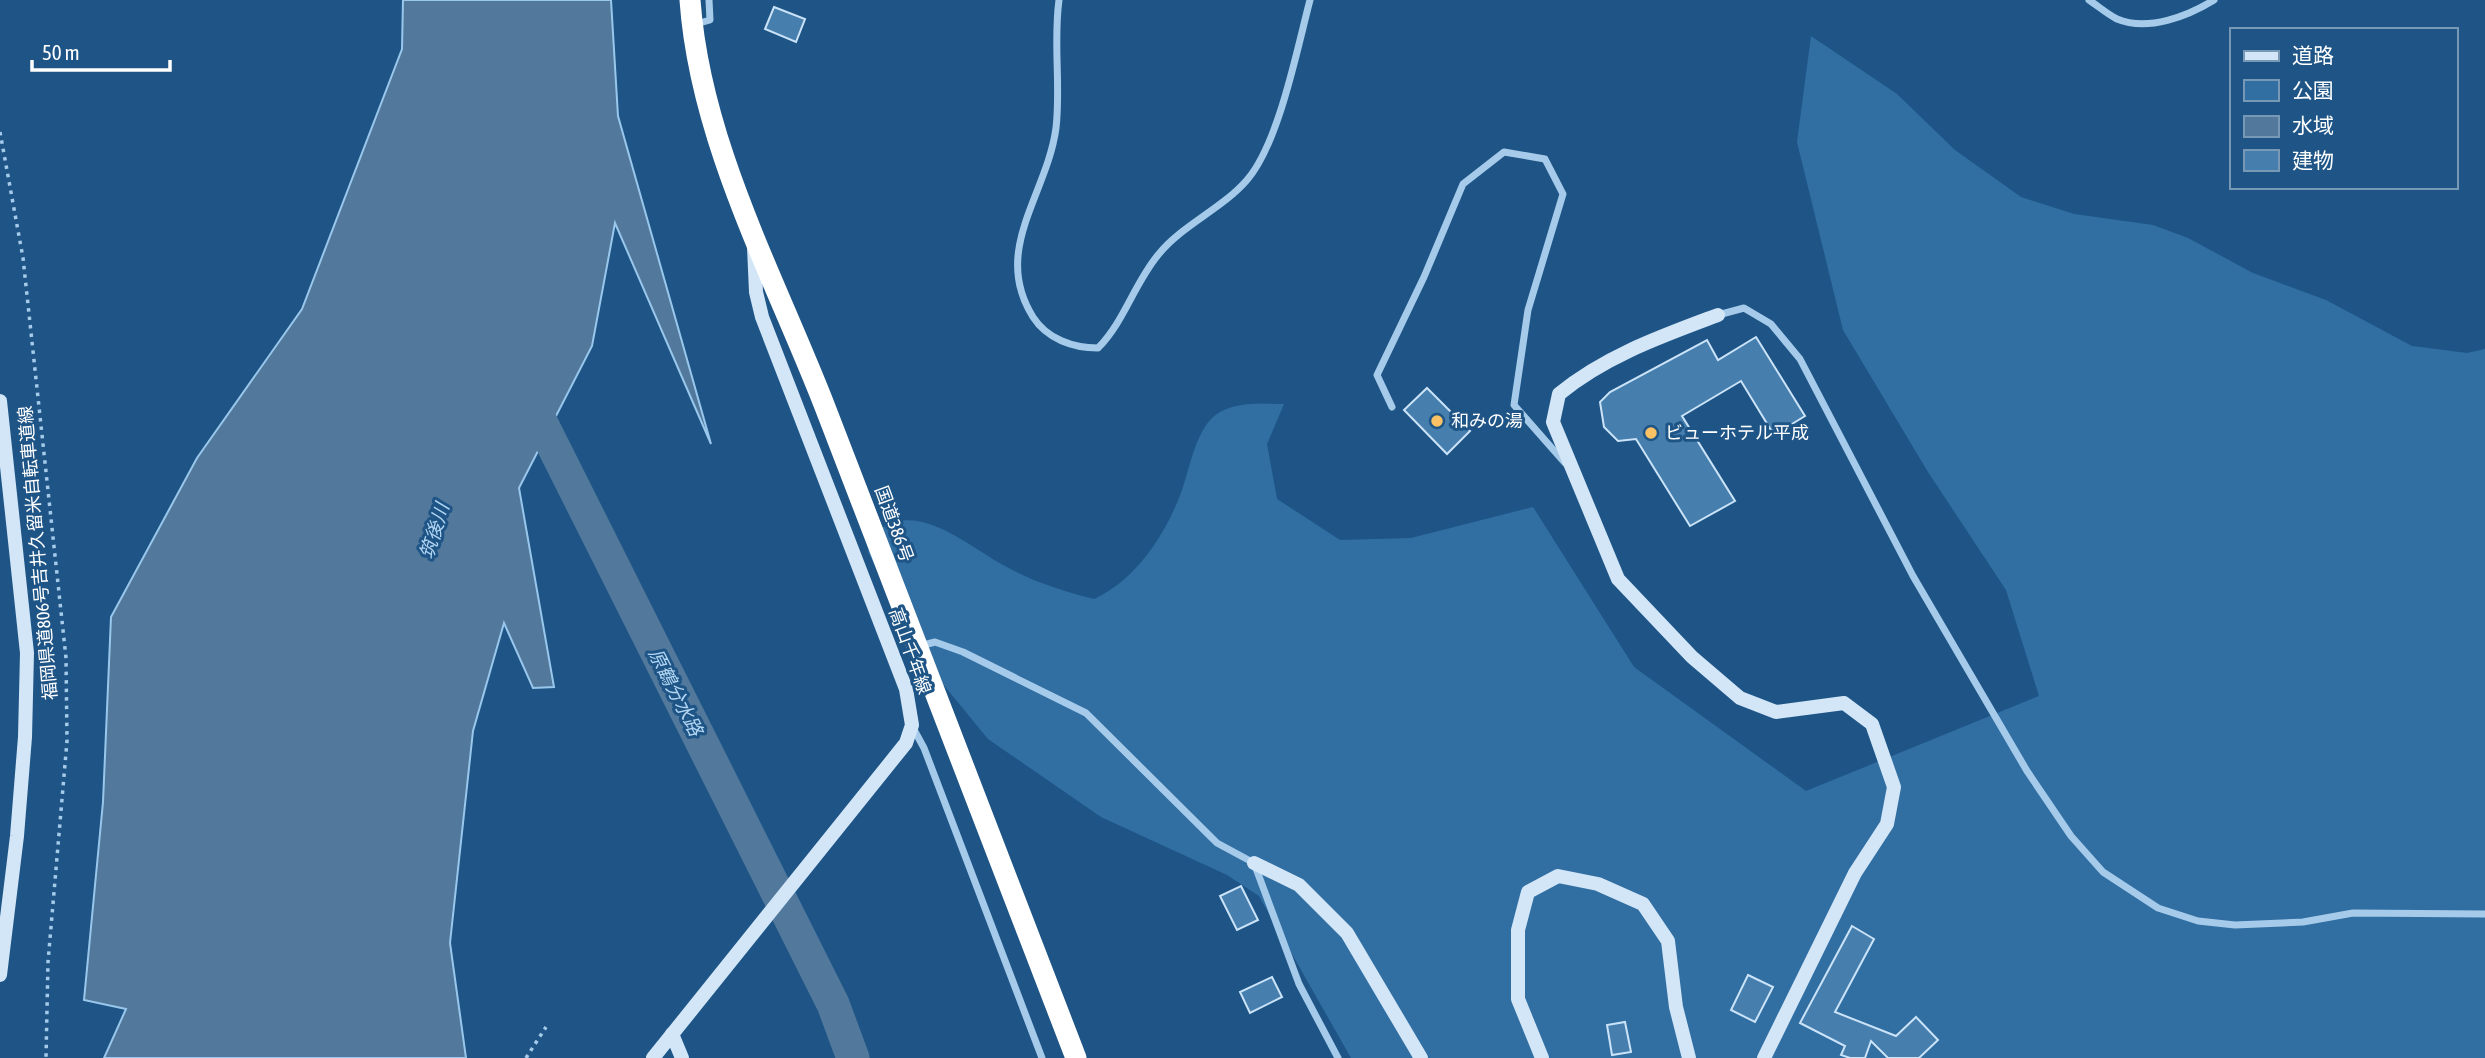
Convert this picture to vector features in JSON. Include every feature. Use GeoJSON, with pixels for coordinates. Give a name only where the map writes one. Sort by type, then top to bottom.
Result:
{"type":"FeatureCollection","features":[{"type":"Feature","properties":{"kind":"highway","name":"国道386号"},"geometry":{"type":"LineString","coordinates":[[690,0],[696,57],[715,133],[865,509],[915,648],[1076,1058]]}},
{"type":"Feature","properties":{"kind":"street"},"geometry":{"type":"LineString","coordinates":[[692,25],[710,20],[709,0]]}},
{"type":"Feature","properties":{"kind":"street"},"geometry":{"type":"LineString","coordinates":[[1059,0],[1054,33],[1056,128],[1020,236],[1017,271],[1021,297],[1038,324],[1054,337],[1077,348],[1098,348],[1110,336],[1132,292],[1160,253],[1224,204],[1250,178],[1267,148],[1310,0]]}},
{"type":"Feature","properties":{"kind":"street"},"geometry":{"type":"LineString","coordinates":[[2089,0],[2119,19],[2149,23],[2189,15],[2214,0]]}},
{"type":"Feature","properties":{"kind":"street"},"geometry":{"type":"LineString","coordinates":[[1392,407],[1377,375],[1424,277],[1463,184],[1504,152],[1545,159],[1563,194],[1528,310],[1514,405],[1575,474]]}},
{"type":"Feature","properties":{"kind":"street","name":"高山千年線"},"geometry":{"type":"LineString","coordinates":[[653,1058],[906,743],[912,725],[906,689],[762,317],[756,292],[753,230]]}},
{"type":"Feature","properties":{"kind":"street"},"geometry":{"type":"LineString","coordinates":[[1764,1058],[1855,873],[1887,824],[1894,787],[1872,724],[1843,703],[1776,712],[1740,698],[1692,657],[1618,579],[1553,422],[1559,394],[1587,371],[1667,334],[1744,308],[1771,324],[1800,359],[1913,576],[2027,771],[2071,836],[2103,872],[2158,908],[2198,921],[2235,925],[2303,922],[2353,913],[2485,914]]}},
{"type":"Feature","properties":{"kind":"street"},"geometry":{"type":"LineString","coordinates":[[0,401],[27,653],[19,811],[0,975]]}},
{"type":"Feature","properties":{"kind":"street"},"geometry":{"type":"LineString","coordinates":[[915,648],[936,642],[963,652],[1086,713],[1217,843],[1299,885],[1347,933],[1421,1058]]}},
{"type":"Feature","properties":{"kind":"street"},"geometry":{"type":"LineString","coordinates":[[912,725],[924,748],[1042,1058]]}},
{"type":"Feature","properties":{"kind":"street"},"geometry":{"type":"LineString","coordinates":[[1254,863],[1299,984],[1338,1058]]}},
{"type":"Feature","properties":{"kind":"street"},"geometry":{"type":"LineString","coordinates":[[1542,1058],[1518,999],[1518,930],[1528,892],[1558,876],[1598,884],[1643,904],[1668,941],[1676,1007],[1689,1058]]}},
{"type":"Feature","properties":{"kind":"street"},"geometry":{"type":"LineString","coordinates":[[672,1034],[682,1058]]}},
{"type":"Feature","properties":{"kind":"path","name":"福岡県道806号吉井久留米自転車道線"},"geometry":{"type":"LineString","coordinates":[[0,132],[23,258],[66,658],[67,741],[48,962],[46,1058]]}},
{"type":"Feature","properties":{"kind":"path"},"geometry":{"type":"LineString","coordinates":[[526,1058],[546,1027]]}},
{"type":"Feature","properties":{"kind":"green space"},"geometry":{"type":"Polygon","coordinates":[[[1811,36],[1897,94],[1955,150],[2021,197],[2074,214],[2153,225],[2188,238],[2253,273],[2326,300],[2412,346],[2467,353],[2485,349],[2485,1058],[1351,1058],[1259,896],[1227,875],[1101,817],[988,739],[924,661],[868,552],[881,528],[900,521],[930,524],[1025,576],[1094,599],[1123,580],[1158,540],[1181,493],[1199,437],[1212,418],[1235,406],[1284,404],[1267,444],[1277,499],[1340,540],[1411,538],[1533,507],[1634,667],[1806,791],[2039,696],[2006,590],[1928,472],[1843,330],[1797,142],[1811,36]]]}},
{"type":"Feature","properties":{"kind":"water","name":"筑後川"},"geometry":{"type":"Polygon","coordinates":[[[403,0],[611,0],[618,116],[711,444],[615,223],[592,346],[519,488],[554,687],[533,688],[504,623],[473,731],[450,943],[466,1058],[104,1058],[126,1009],[84,1000],[103,802],[111,617],[197,458],[302,309],[402,49],[403,0]]]}},
{"type":"Feature","properties":{"kind":"building"},"geometry":{"type":"Polygon","coordinates":[[[774,7],[805,19],[796,42],[765,29],[774,7]]]}},
{"type":"Feature","properties":{"kind":"building","name":"ビューホテル平成"},"geometry":{"type":"Polygon","coordinates":[[[1756,337],[1805,416],[1774,435],[1741,381],[1682,416],[1735,501],[1690,526],[1636,439],[1618,441],[1604,427],[1600,402],[1610,392],[1707,340],[1718,360],[1756,337]]]}},
{"type":"Feature","properties":{"kind":"building","name":"和みの湯"},"geometry":{"type":"Polygon","coordinates":[[[1427,388],[1470,431],[1447,454],[1404,410],[1427,388]]]}},
{"type":"Feature","properties":{"kind":"building"},"geometry":{"type":"Polygon","coordinates":[[[1241,886],[1258,920],[1237,930],[1220,896],[1241,886]]]}},
{"type":"Feature","properties":{"kind":"building"},"geometry":{"type":"Polygon","coordinates":[[[1852,926],[1874,939],[1835,1012],[1896,1036],[1916,1017],[1938,1040],[1919,1058],[1888,1058],[1871,1041],[1865,1058],[1850,1058],[1841,1055],[1845,1046],[1800,1023],[1852,926]]]}},
{"type":"Feature","properties":{"kind":"building"},"geometry":{"type":"Polygon","coordinates":[[[1748,975],[1773,987],[1755,1022],[1731,1010],[1748,975]]]}},
{"type":"Feature","properties":{"kind":"building"},"geometry":{"type":"Polygon","coordinates":[[[1272,977],[1282,997],[1250,1013],[1240,992],[1272,977]]]}},
{"type":"Feature","properties":{"kind":"building"},"geometry":{"type":"Polygon","coordinates":[[[1625,1022],[1631,1052],[1612,1055],[1607,1025],[1625,1022]]]}},
{"type":"Feature","properties":{"kind":"waterway","name":"原鶴分水路"},"geometry":{"type":"LineString","coordinates":[[527,394],[833,1004],[853,1058]]}},
{"type":"Feature","properties":{"kind":"place","name":"和みの湯"},"geometry":{"type":"Point","coordinates":[1437,421]}},
{"type":"Feature","properties":{"kind":"place","name":"ビューホテル平成"},"geometry":{"type":"Point","coordinates":[1651,433]}}]}
